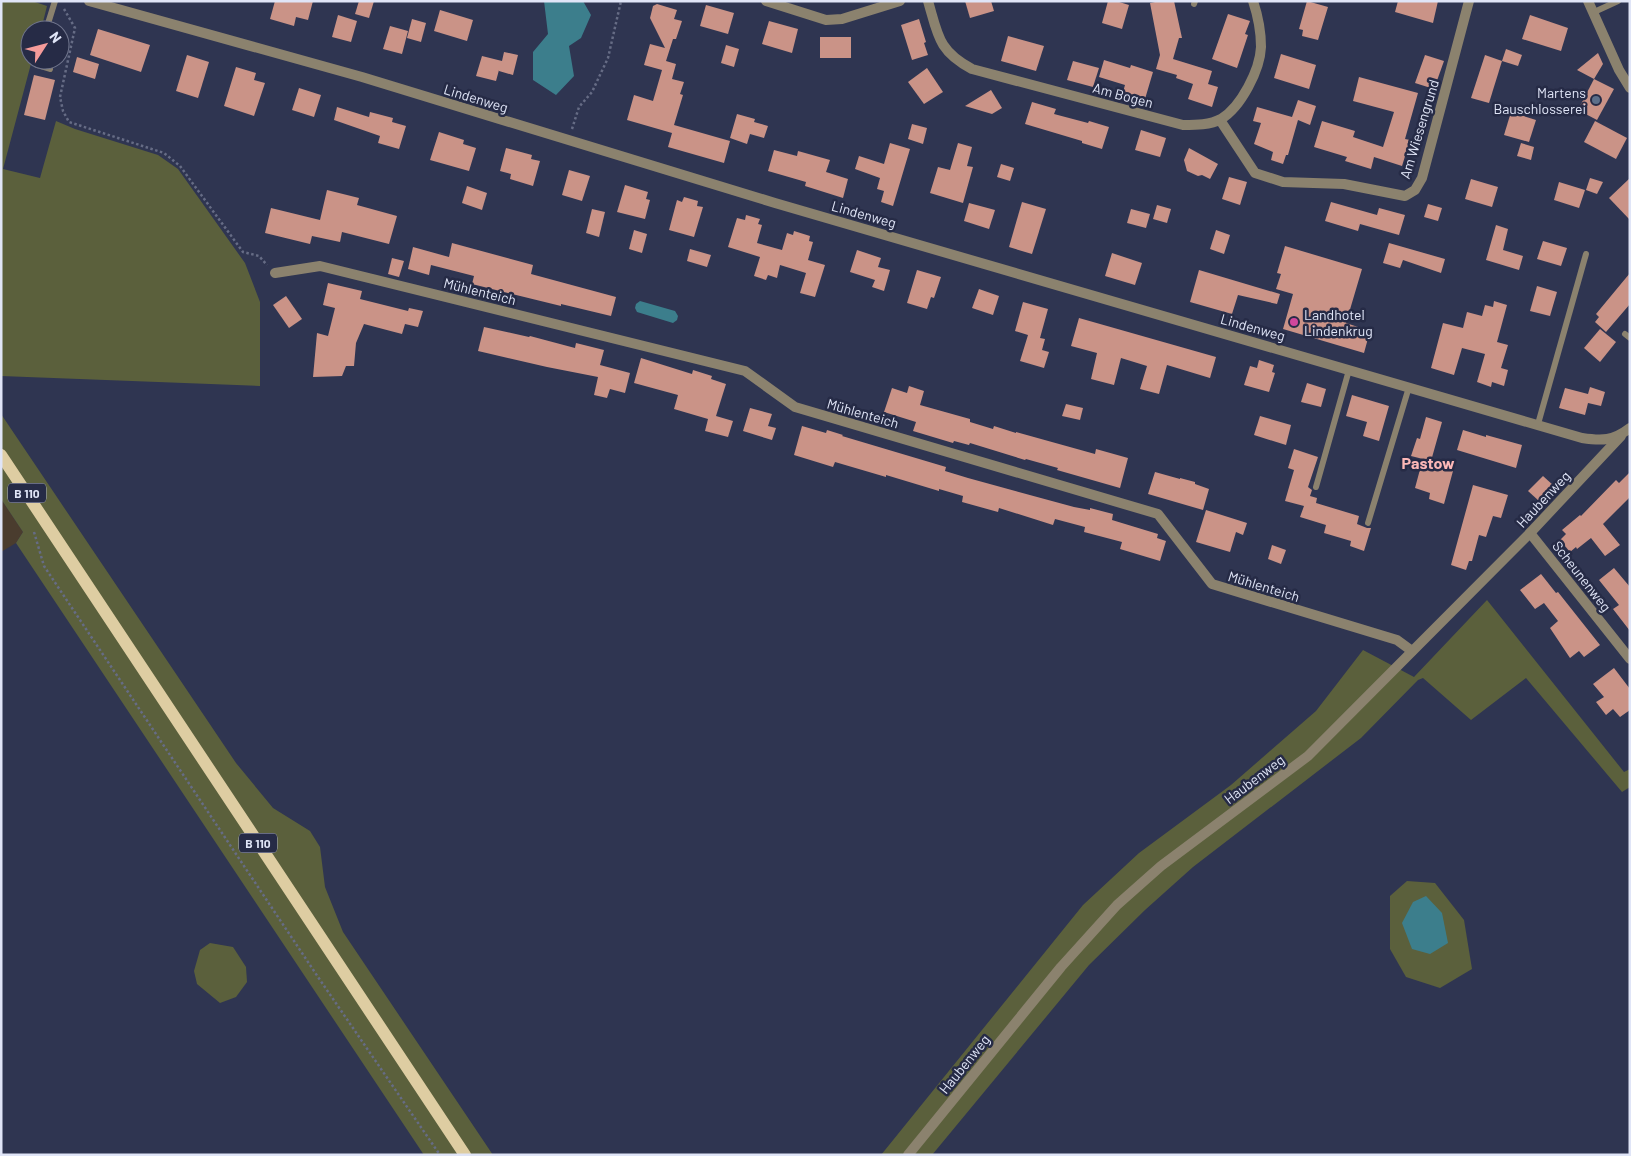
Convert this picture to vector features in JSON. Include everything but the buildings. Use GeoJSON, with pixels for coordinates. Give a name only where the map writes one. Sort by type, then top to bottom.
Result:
{"type":"FeatureCollection","features":[{"type":"Feature","properties":{"kind":"main road","name":"B 110"},"geometry":{"type":"LineString","coordinates":[[1,455],[465,1155]]}},
{"type":"Feature","properties":{"kind":"street","name":"Lindenweg"},"geometry":{"type":"LineString","coordinates":[[89,1],[362,77],[794,208],[1582,438],[1611,439],[1627,429]]}},
{"type":"Feature","properties":{"kind":"street"},"geometry":{"type":"LineString","coordinates":[[766,1],[826,20],[842,19],[900,1]]}},
{"type":"Feature","properties":{"kind":"street","name":"Am Bogen"},"geometry":{"type":"LineString","coordinates":[[928,1],[939,37],[946,49],[957,61],[972,69],[1183,125],[1201,125],[1220,120]]}},
{"type":"Feature","properties":{"kind":"street"},"geometry":{"type":"LineString","coordinates":[[1220,120],[1235,108],[1246,92],[1256,69],[1261,48],[1259,20],[1254,1]]}},
{"type":"Feature","properties":{"kind":"street","name":"Am Wiesengrund"},"geometry":{"type":"LineString","coordinates":[[1220,120],[1255,172],[1283,182],[1344,184],[1405,196],[1415,190],[1422,178],[1469,1]]}},
{"type":"Feature","properties":{"kind":"street"},"geometry":{"type":"LineString","coordinates":[[1588,1],[1592,13],[1630,88]]}},
{"type":"Feature","properties":{"kind":"street","name":"Mühlenteich"},"geometry":{"type":"LineString","coordinates":[[276,274],[320,266],[745,371],[795,407],[1158,514],[1212,584],[1397,640],[1412,651]]}},
{"type":"Feature","properties":{"kind":"street","name":"Haubenweg"},"geometry":{"type":"LineString","coordinates":[[908,1155],[1061,967],[1117,905],[1161,866],[1308,756],[1530,533],[1627,429]]}},
{"type":"Feature","properties":{"kind":"street","name":"Scheunenweg"},"geometry":{"type":"LineString","coordinates":[[1530,533],[1630,660]]}},
{"type":"Feature","properties":{"kind":"lane"},"geometry":{"type":"LineString","coordinates":[[49,20],[55,1]]}},
{"type":"Feature","properties":{"kind":"lane"},"geometry":{"type":"LineString","coordinates":[[1592,13],[1618,1]]}},
{"type":"Feature","properties":{"kind":"lane"},"geometry":{"type":"LineString","coordinates":[[1538,424],[1586,254]]}},
{"type":"Feature","properties":{"kind":"lane"},"geometry":{"type":"LineString","coordinates":[[1316,487],[1349,370]]}},
{"type":"Feature","properties":{"kind":"lane"},"geometry":{"type":"LineString","coordinates":[[1368,523],[1409,387]]}},
{"type":"Feature","properties":{"kind":"path"},"geometry":{"type":"LineString","coordinates":[[568,140],[579,107],[592,92],[608,58],[621,1]]}},
{"type":"Feature","properties":{"kind":"path"},"geometry":{"type":"LineString","coordinates":[[63,8],[75,28],[60,97],[63,111],[69,122],[164,153],[180,166],[243,252],[259,256],[276,274]]}},
{"type":"Feature","properties":{"kind":"path"},"geometry":{"type":"LineString","coordinates":[[34,532],[44,566],[318,977],[440,1155]]}},
{"type":"Feature","properties":{"kind":"shaded area"},"geometry":{"type":"Polygon","coordinates":[[[1,1],[32,1],[47,6],[44,20],[20,20],[20,70],[29,70],[3,169],[40,178],[56,121],[75,129],[158,155],[178,169],[245,263],[260,302],[260,386],[1,376],[1,1]]]}},
{"type":"Feature","properties":{"kind":"shaded area"},"geometry":{"type":"Polygon","coordinates":[[[544,1],[583,1],[591,15],[581,38],[569,46],[574,76],[556,95],[533,80],[533,52],[548,34],[544,1]]]}},
{"type":"Feature","properties":{"kind":"shaded area"},"geometry":{"type":"Polygon","coordinates":[[[640,301],[675,311],[678,316],[677,320],[673,323],[637,312],[636,304],[640,301]]]}},
{"type":"Feature","properties":{"kind":"shaded area"},"geometry":{"type":"Polygon","coordinates":[[[1,414],[236,763],[273,808],[310,831],[320,847],[325,887],[343,932],[493,1155],[424,1155],[16,543],[23,532],[1,499],[1,414]]]}},
{"type":"Feature","properties":{"kind":"shaded area"},"geometry":{"type":"Polygon","coordinates":[[[1,499],[23,532],[16,543],[1,552],[1,499]]]}},
{"type":"Feature","properties":{"kind":"shaded area"},"geometry":{"type":"Polygon","coordinates":[[[1487,600],[1624,772],[1630,769],[1630,787],[1622,792],[1526,678],[1471,720],[1423,678],[1418,680],[1361,738],[1193,867],[1145,910],[1089,965],[932,1155],[881,1155],[1083,905],[1139,853],[1231,785],[1316,711],[1363,650],[1414,677],[1487,600]]]}},
{"type":"Feature","properties":{"kind":"shaded area"},"geometry":{"type":"Polygon","coordinates":[[[1407,881],[1435,883],[1464,920],[1472,969],[1440,988],[1406,977],[1390,949],[1390,896],[1407,881]]]}},
{"type":"Feature","properties":{"kind":"shaded area"},"geometry":{"type":"Polygon","coordinates":[[[1426,896],[1442,913],[1448,943],[1430,954],[1412,949],[1402,923],[1413,902],[1426,896]]]}},
{"type":"Feature","properties":{"kind":"shaded area"},"geometry":{"type":"Polygon","coordinates":[[[210,943],[233,947],[246,967],[247,982],[236,997],[220,1003],[197,984],[194,971],[200,950],[210,943]]]}},
{"type":"Feature","properties":{"kind":"place","name":"Martens Bauschlosserei"},"geometry":{"type":"Point","coordinates":[1596,100]}},
{"type":"Feature","properties":{"kind":"place","name":"Landhotel Lindenkrug"},"geometry":{"type":"Point","coordinates":[1294,322]}},
{"type":"Feature","properties":{"kind":"district","name":"Pastow"},"geometry":{"type":"Point","coordinates":[1428,462]}}]}
